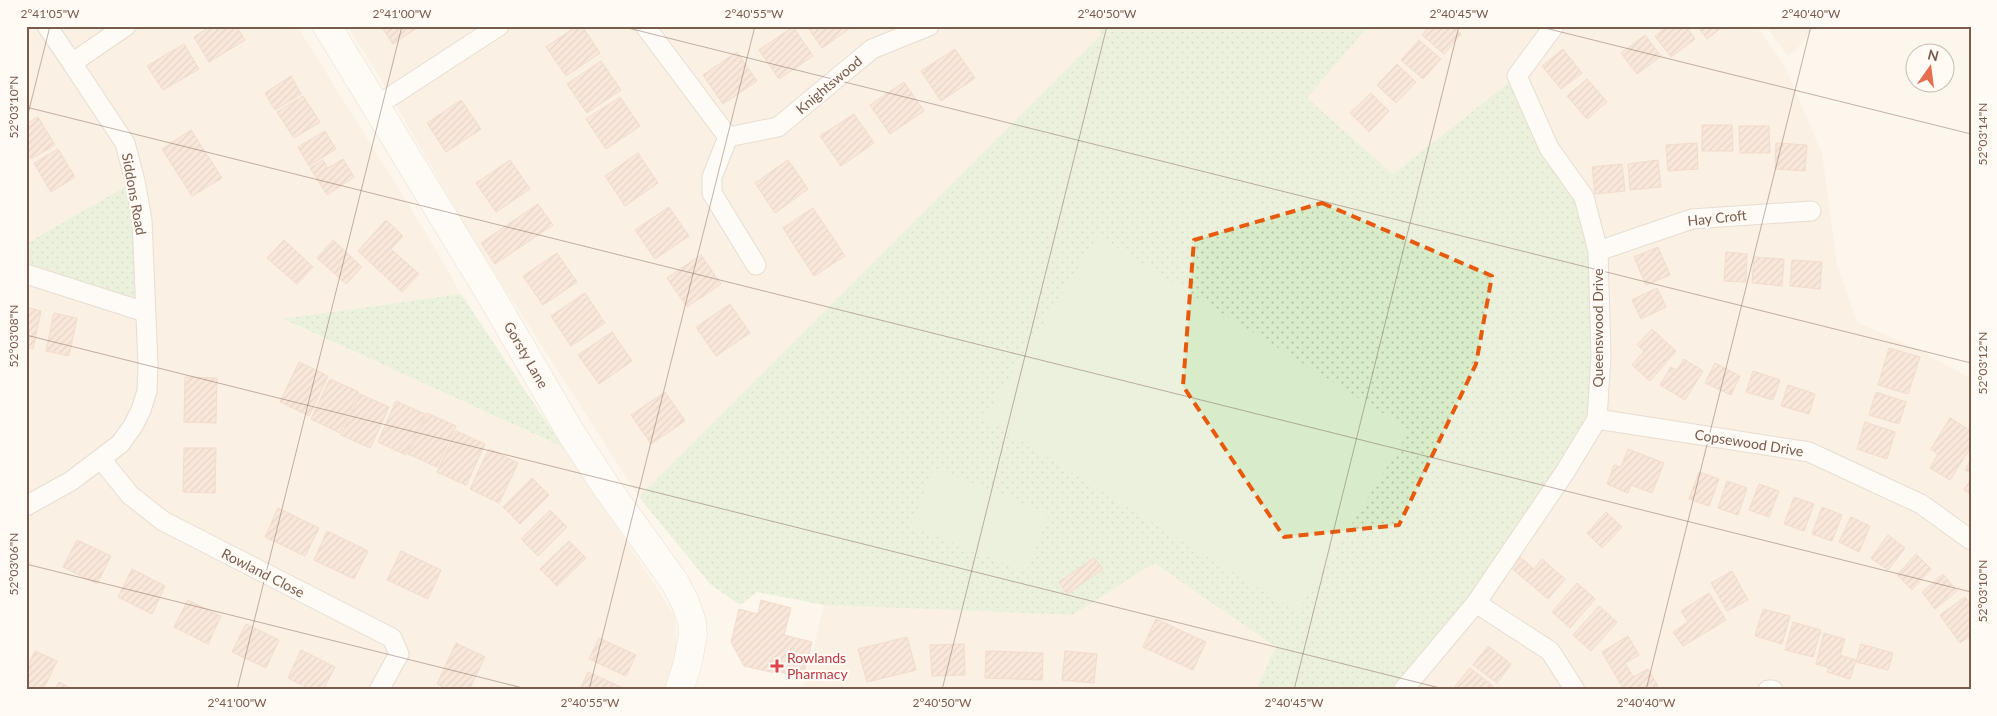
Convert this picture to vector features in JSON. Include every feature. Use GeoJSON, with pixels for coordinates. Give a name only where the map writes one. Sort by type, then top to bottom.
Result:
{"type":"FeatureCollection","features":[{"type":"Feature","properties":{"kind":"street","name":"Siddons Road"},"geometry":{"type":"LineString","coordinates":[[26,506],[71,481],[120,444],[133,426],[147,391],[148,365],[142,220],[135,181],[125,143],[47,26]]}},
{"type":"Feature","properties":{"kind":"street"},"geometry":{"type":"LineString","coordinates":[[72,63],[126,26]]}},
{"type":"Feature","properties":{"kind":"street","name":"Gorsty Lane"},"geometry":{"type":"LineString","coordinates":[[327,26],[492,297],[571,433],[607,488],[674,581],[689,616],[693,635],[679,690]]}},
{"type":"Feature","properties":{"kind":"street"},"geometry":{"type":"LineString","coordinates":[[376,106],[499,26]]}},
{"type":"Feature","properties":{"kind":"street"},"geometry":{"type":"LineString","coordinates":[[645,26],[728,137],[712,177],[712,193],[756,265]]}},
{"type":"Feature","properties":{"kind":"street","name":"Knightswood"},"geometry":{"type":"LineString","coordinates":[[728,137],[778,127],[872,49],[929,26]]}},
{"type":"Feature","properties":{"kind":"street","name":"Queenswood Drive"},"geometry":{"type":"LineString","coordinates":[[1403,690],[1476,603],[1565,472],[1596,419],[1601,356],[1598,251],[1584,197],[1549,148],[1517,76],[1554,26]]}},
{"type":"Feature","properties":{"kind":"street","name":"Hay Croft"},"geometry":{"type":"LineString","coordinates":[[1598,251],[1692,219],[1811,211]]}},
{"type":"Feature","properties":{"kind":"street"},"geometry":{"type":"LineString","coordinates":[[26,274],[145,312]]}},
{"type":"Feature","properties":{"kind":"street","name":"Copsewood Drive"},"geometry":{"type":"LineString","coordinates":[[1596,419],[1809,452],[1922,504],[1971,540]]}},
{"type":"Feature","properties":{"kind":"street","name":"Rowland Close"},"geometry":{"type":"LineString","coordinates":[[101,458],[130,495],[163,521],[392,638],[398,654],[379,690]]}},
{"type":"Feature","properties":{"kind":"street"},"geometry":{"type":"LineString","coordinates":[[1476,603],[1550,651],[1575,690]]}},
{"type":"Feature","properties":{"kind":"street"},"geometry":{"type":"LineString","coordinates":[[1768,690],[1773,690]]}},
{"type":"Feature","properties":{"kind":"highlighted area"},"geometry":{"type":"Polygon","coordinates":[[[1322,203],[1492,276],[1476,364],[1399,525],[1284,537],[1183,386],[1194,240],[1322,203]]]}},
{"type":"Feature","properties":{"kind":"shaded area"},"geometry":{"type":"Polygon","coordinates":[[[26,26],[297,26],[420,223],[461,294],[284,320],[563,447],[675,617],[677,657],[666,690],[26,690],[26,26]]]}},
{"type":"Feature","properties":{"kind":"shaded area"},"geometry":{"type":"Polygon","coordinates":[[[347,26],[1097,26],[1101,35],[639,497],[472,237],[376,71],[347,26]]]}},
{"type":"Feature","properties":{"kind":"shaded area"},"geometry":{"type":"Polygon","coordinates":[[[1368,26],[1756,26],[1784,65],[1822,154],[1837,265],[1857,322],[1922,351],[1971,379],[1971,690],[1403,690],[1517,76],[1393,174],[1307,98],[1368,26]]]}},
{"type":"Feature","properties":{"kind":"shaded area"},"geometry":{"type":"Polygon","coordinates":[[[1766,26],[1815,26],[1797,49],[1788,56],[1766,26]]]}},
{"type":"Feature","properties":{"kind":"shaded area"},"geometry":{"type":"Polygon","coordinates":[[[1154,563],[1276,647],[1256,690],[803,690],[824,605],[1073,615],[1154,563]]]}},
{"type":"Feature","properties":{"kind":"green space"},"geometry":{"type":"Polygon","coordinates":[[[1097,26],[1368,26],[1307,98],[1393,174],[1517,76],[1584,197],[1598,251],[1597,419],[1403,690],[1256,690],[1276,647],[1154,563],[1073,615],[824,605],[757,592],[740,605],[711,585],[639,497],[1101,35],[1097,26]]]}},
{"type":"Feature","properties":{"kind":"green space"},"geometry":{"type":"Polygon","coordinates":[[[135,181],[145,312],[26,274],[26,244],[135,181]]]}},
{"type":"Feature","properties":{"kind":"green space"},"geometry":{"type":"Polygon","coordinates":[[[1098,236],[1410,430],[1297,612],[984,418],[1098,236]]]}},
{"type":"Feature","properties":{"kind":"green space"},"geometry":{"type":"Polygon","coordinates":[[[461,294],[563,447],[283,319],[461,294]]]}},
{"type":"Feature","properties":{"kind":"green space"},"geometry":{"type":"Polygon","coordinates":[[[934,468],[1049,514],[1026,572],[911,526],[934,468]]]}},
{"type":"Feature","properties":{"kind":"building"},"geometry":{"type":"Polygon","coordinates":[[[211,26],[236,26],[245,40],[209,62],[194,37],[211,26]]]}},
{"type":"Feature","properties":{"kind":"building"},"geometry":{"type":"Polygon","coordinates":[[[381,26],[420,26],[393,44],[381,26]]]}},
{"type":"Feature","properties":{"kind":"building"},"geometry":{"type":"Polygon","coordinates":[[[577,26],[582,26],[600,53],[566,76],[546,47],[577,26]]]}},
{"type":"Feature","properties":{"kind":"building"},"geometry":{"type":"Polygon","coordinates":[[[807,26],[853,26],[822,48],[807,26]]]}},
{"type":"Feature","properties":{"kind":"building"},"geometry":{"type":"Polygon","coordinates":[[[1429,26],[1452,26],[1461,34],[1444,54],[1422,35],[1429,26]]]}},
{"type":"Feature","properties":{"kind":"building"},"geometry":{"type":"Polygon","coordinates":[[[1668,26],[1686,26],[1695,39],[1671,57],[1655,36],[1668,26]]]}},
{"type":"Feature","properties":{"kind":"building"},"geometry":{"type":"Polygon","coordinates":[[[1697,26],[1723,26],[1707,39],[1697,26]]]}},
{"type":"Feature","properties":{"kind":"building"},"geometry":{"type":"Polygon","coordinates":[[[793,27],[813,56],[779,79],[759,50],[793,27]]]}},
{"type":"Feature","properties":{"kind":"building"},"geometry":{"type":"Polygon","coordinates":[[[1645,35],[1661,56],[1637,74],[1621,53],[1645,35]]]}},
{"type":"Feature","properties":{"kind":"building"},"geometry":{"type":"Polygon","coordinates":[[[1419,40],[1441,59],[1423,79],[1401,60],[1419,40]]]}},
{"type":"Feature","properties":{"kind":"building"},"geometry":{"type":"Polygon","coordinates":[[[184,44],[199,69],[163,90],[147,66],[184,44]]]}},
{"type":"Feature","properties":{"kind":"building"},"geometry":{"type":"Polygon","coordinates":[[[955,49],[975,78],[941,101],[921,71],[955,49]]]}},
{"type":"Feature","properties":{"kind":"building"},"geometry":{"type":"Polygon","coordinates":[[[1563,49],[1582,73],[1561,89],[1542,66],[1563,49]]]}},
{"type":"Feature","properties":{"kind":"building"},"geometry":{"type":"Polygon","coordinates":[[[737,52],[757,81],[723,104],[703,75],[737,52]]]}},
{"type":"Feature","properties":{"kind":"building"},"geometry":{"type":"Polygon","coordinates":[[[601,61],[621,90],[587,113],[567,84],[601,61]]]}},
{"type":"Feature","properties":{"kind":"building"},"geometry":{"type":"Polygon","coordinates":[[[1397,64],[1416,82],[1396,103],[1377,85],[1397,64]]]}},
{"type":"Feature","properties":{"kind":"building"},"geometry":{"type":"Polygon","coordinates":[[[291,76],[301,94],[275,110],[265,93],[291,76]]]}},
{"type":"Feature","properties":{"kind":"building"},"geometry":{"type":"Polygon","coordinates":[[[1587,79],[1607,102],[1587,119],[1567,96],[1587,79]]]}},
{"type":"Feature","properties":{"kind":"building"},"geometry":{"type":"Polygon","coordinates":[[[904,82],[924,111],[890,134],[870,105],[904,82]]]}},
{"type":"Feature","properties":{"kind":"building"},"geometry":{"type":"Polygon","coordinates":[[[1371,93],[1389,111],[1369,132],[1350,113],[1371,93]]]}},
{"type":"Feature","properties":{"kind":"building"},"geometry":{"type":"Polygon","coordinates":[[[303,96],[320,122],[294,138],[277,112],[303,96]]]}},
{"type":"Feature","properties":{"kind":"building"},"geometry":{"type":"Polygon","coordinates":[[[620,97],[640,126],[606,149],[586,119],[620,97]]]}},
{"type":"Feature","properties":{"kind":"building"},"geometry":{"type":"Polygon","coordinates":[[[461,100],[481,129],[446,152],[427,123],[461,100]]]}},
{"type":"Feature","properties":{"kind":"building"},"geometry":{"type":"Polygon","coordinates":[[[854,114],[874,143],[841,166],[820,136],[854,114]]]}},
{"type":"Feature","properties":{"kind":"building"},"geometry":{"type":"Polygon","coordinates":[[[38,117],[55,145],[31,159],[26,152],[26,124],[38,117]]]}},
{"type":"Feature","properties":{"kind":"building"},"geometry":{"type":"Polygon","coordinates":[[[1702,125],[1732,125],[1733,151],[1702,151],[1702,125]]]}},
{"type":"Feature","properties":{"kind":"building"},"geometry":{"type":"Polygon","coordinates":[[[1739,126],[1769,126],[1770,153],[1740,153],[1739,126]]]}},
{"type":"Feature","properties":{"kind":"building"},"geometry":{"type":"Polygon","coordinates":[[[191,130],[222,178],[192,196],[162,149],[191,130]]]}},
{"type":"Feature","properties":{"kind":"building"},"geometry":{"type":"Polygon","coordinates":[[[325,131],[336,149],[309,166],[298,147],[325,131]]]}},
{"type":"Feature","properties":{"kind":"building"},"geometry":{"type":"Polygon","coordinates":[[[1697,143],[1698,169],[1668,171],[1666,145],[1697,143]]]}},
{"type":"Feature","properties":{"kind":"building"},"geometry":{"type":"Polygon","coordinates":[[[1776,143],[1807,145],[1805,171],[1775,169],[1776,143]]]}},
{"type":"Feature","properties":{"kind":"building"},"geometry":{"type":"Polygon","coordinates":[[[58,149],[75,177],[51,192],[34,163],[58,149]]]}},
{"type":"Feature","properties":{"kind":"building"},"geometry":{"type":"Polygon","coordinates":[[[638,153],[658,183],[625,206],[605,176],[638,153]]]}},
{"type":"Feature","properties":{"kind":"building"},"geometry":{"type":"Polygon","coordinates":[[[343,159],[354,177],[327,195],[310,168],[323,160],[328,168],[343,159]]]}},
{"type":"Feature","properties":{"kind":"building"},"geometry":{"type":"Polygon","coordinates":[[[510,160],[530,189],[496,212],[476,183],[510,160]]]}},
{"type":"Feature","properties":{"kind":"building"},"geometry":{"type":"Polygon","coordinates":[[[788,160],[808,189],[775,213],[755,183],[788,160]]]}},
{"type":"Feature","properties":{"kind":"building"},"geometry":{"type":"Polygon","coordinates":[[[1658,160],[1661,187],[1630,190],[1628,164],[1658,160]]]}},
{"type":"Feature","properties":{"kind":"building"},"geometry":{"type":"Polygon","coordinates":[[[1622,164],[1625,191],[1595,194],[1592,167],[1622,164]]]}},
{"type":"Feature","properties":{"kind":"building"},"geometry":{"type":"Polygon","coordinates":[[[538,204],[553,225],[495,264],[481,243],[538,204]]]}},
{"type":"Feature","properties":{"kind":"building"},"geometry":{"type":"Polygon","coordinates":[[[669,207],[689,236],[655,259],[635,230],[669,207]]]}},
{"type":"Feature","properties":{"kind":"building"},"geometry":{"type":"Polygon","coordinates":[[[813,208],[845,256],[814,276],[783,228],[813,208]]]}},
{"type":"Feature","properties":{"kind":"building"},"geometry":{"type":"Polygon","coordinates":[[[386,220],[403,236],[391,249],[419,274],[402,292],[358,251],[386,220]]]}},
{"type":"Feature","properties":{"kind":"building"},"geometry":{"type":"Polygon","coordinates":[[[284,240],[313,267],[297,284],[267,258],[284,240]]]}},
{"type":"Feature","properties":{"kind":"building"},"geometry":{"type":"Polygon","coordinates":[[[333,240],[362,267],[346,284],[317,258],[333,240]]]}},
{"type":"Feature","properties":{"kind":"building"},"geometry":{"type":"Polygon","coordinates":[[[1658,247],[1670,275],[1646,285],[1634,257],[1658,247]]]}},
{"type":"Feature","properties":{"kind":"building"},"geometry":{"type":"Polygon","coordinates":[[[1726,252],[1747,254],[1746,282],[1724,281],[1726,252]]]}},
{"type":"Feature","properties":{"kind":"building"},"geometry":{"type":"Polygon","coordinates":[[[557,253],[577,282],[543,305],[523,276],[557,253]]]}},
{"type":"Feature","properties":{"kind":"building"},"geometry":{"type":"Polygon","coordinates":[[[701,255],[721,284],[687,307],[667,278],[701,255]]]}},
{"type":"Feature","properties":{"kind":"building"},"geometry":{"type":"Polygon","coordinates":[[[1754,257],[1784,259],[1782,286],[1752,283],[1754,257]]]}},
{"type":"Feature","properties":{"kind":"building"},"geometry":{"type":"Polygon","coordinates":[[[1792,260],[1822,262],[1820,289],[1790,286],[1792,260]]]}},
{"type":"Feature","properties":{"kind":"building"},"geometry":{"type":"Polygon","coordinates":[[[1657,288],[1666,307],[1641,319],[1632,300],[1657,288]]]}},
{"type":"Feature","properties":{"kind":"building"},"geometry":{"type":"Polygon","coordinates":[[[585,293],[605,323],[571,346],[551,316],[585,293]]]}},
{"type":"Feature","properties":{"kind":"building"},"geometry":{"type":"Polygon","coordinates":[[[730,304],[750,333],[716,356],[696,327],[730,304]]]}},
{"type":"Feature","properties":{"kind":"building"},"geometry":{"type":"Polygon","coordinates":[[[26,307],[41,311],[33,349],[26,347],[26,307]]]}},
{"type":"Feature","properties":{"kind":"building"},"geometry":{"type":"Polygon","coordinates":[[[54,313],[77,318],[69,356],[46,351],[54,313]]]}},
{"type":"Feature","properties":{"kind":"building"},"geometry":{"type":"Polygon","coordinates":[[[1652,329],[1676,351],[1650,381],[1632,365],[1644,351],[1637,345],[1652,329]]]}},
{"type":"Feature","properties":{"kind":"building"},"geometry":{"type":"Polygon","coordinates":[[[612,332],[632,361],[599,384],[578,355],[612,332]]]}},
{"type":"Feature","properties":{"kind":"building"},"geometry":{"type":"Polygon","coordinates":[[[1889,348],[1920,357],[1908,394],[1878,385],[1889,348]]]}},
{"type":"Feature","properties":{"kind":"building"},"geometry":{"type":"Polygon","coordinates":[[[1684,359],[1703,371],[1685,400],[1660,385],[1671,367],[1677,370],[1684,359]]]}},
{"type":"Feature","properties":{"kind":"building"},"geometry":{"type":"Polygon","coordinates":[[[299,362],[328,376],[309,416],[280,402],[299,362]]]}},
{"type":"Feature","properties":{"kind":"building"},"geometry":{"type":"Polygon","coordinates":[[[1715,363],[1740,376],[1731,395],[1705,383],[1715,363]]]}},
{"type":"Feature","properties":{"kind":"building"},"geometry":{"type":"Polygon","coordinates":[[[1753,371],[1780,380],[1773,400],[1746,392],[1753,371]]]}},
{"type":"Feature","properties":{"kind":"building"},"geometry":{"type":"Polygon","coordinates":[[[185,377],[217,378],[216,423],[184,422],[185,377]]]}},
{"type":"Feature","properties":{"kind":"building"},"geometry":{"type":"Polygon","coordinates":[[[330,379],[359,392],[340,433],[311,419],[330,379]]]}},
{"type":"Feature","properties":{"kind":"building"},"geometry":{"type":"Polygon","coordinates":[[[1788,385],[1815,394],[1809,414],[1781,406],[1788,385]]]}},
{"type":"Feature","properties":{"kind":"building"},"geometry":{"type":"Polygon","coordinates":[[[665,392],[685,421],[651,444],[631,415],[665,392]]]}},
{"type":"Feature","properties":{"kind":"building"},"geometry":{"type":"Polygon","coordinates":[[[1876,392],[1906,402],[1899,424],[1869,415],[1876,392]]]}},
{"type":"Feature","properties":{"kind":"building"},"geometry":{"type":"Polygon","coordinates":[[[360,394],[389,407],[370,448],[341,435],[360,394]]]}},
{"type":"Feature","properties":{"kind":"building"},"geometry":{"type":"Polygon","coordinates":[[[396,401],[425,414],[406,455],[378,442],[396,401]]]}},
{"type":"Feature","properties":{"kind":"building"},"geometry":{"type":"Polygon","coordinates":[[[427,413],[456,426],[437,467],[408,454],[427,413]]]}},
{"type":"Feature","properties":{"kind":"building"},"geometry":{"type":"Polygon","coordinates":[[[1950,418],[1971,431],[1971,447],[1950,480],[1930,468],[1938,454],[1931,449],[1950,418]]]}},
{"type":"Feature","properties":{"kind":"building"},"geometry":{"type":"Polygon","coordinates":[[[1865,422],[1895,432],[1887,459],[1857,449],[1865,422]]]}},
{"type":"Feature","properties":{"kind":"building"},"geometry":{"type":"Polygon","coordinates":[[[456,431],[485,444],[466,485],[437,472],[456,431]]]}},
{"type":"Feature","properties":{"kind":"building"},"geometry":{"type":"Polygon","coordinates":[[[184,448],[216,448],[215,493],[183,492],[184,448]]]}},
{"type":"Feature","properties":{"kind":"building"},"geometry":{"type":"Polygon","coordinates":[[[489,449],[518,463],[499,503],[470,489],[489,449]]]}},
{"type":"Feature","properties":{"kind":"building"},"geometry":{"type":"Polygon","coordinates":[[[1628,449],[1664,463],[1652,493],[1631,485],[1628,493],[1607,484],[1614,465],[1621,467],[1628,449]]]}},
{"type":"Feature","properties":{"kind":"building"},"geometry":{"type":"Polygon","coordinates":[[[1971,459],[1971,473],[1965,470],[1971,459]]]}},
{"type":"Feature","properties":{"kind":"building"},"geometry":{"type":"Polygon","coordinates":[[[1699,472],[1719,479],[1709,506],[1689,499],[1699,472]]]}},
{"type":"Feature","properties":{"kind":"building"},"geometry":{"type":"Polygon","coordinates":[[[532,478],[549,495],[520,524],[503,507],[532,478]]]}},
{"type":"Feature","properties":{"kind":"building"},"geometry":{"type":"Polygon","coordinates":[[[1971,479],[1971,494],[1964,490],[1971,479]]]}},
{"type":"Feature","properties":{"kind":"building"},"geometry":{"type":"Polygon","coordinates":[[[1727,481],[1747,488],[1738,515],[1718,508],[1727,481]]]}},
{"type":"Feature","properties":{"kind":"building"},"geometry":{"type":"Polygon","coordinates":[[[1759,484],[1779,491],[1769,517],[1749,510],[1759,484]]]}},
{"type":"Feature","properties":{"kind":"building"},"geometry":{"type":"Polygon","coordinates":[[[1794,497],[1814,504],[1804,531],[1784,524],[1794,497]]]}},
{"type":"Feature","properties":{"kind":"building"},"geometry":{"type":"Polygon","coordinates":[[[1822,507],[1842,515],[1832,541],[1812,534],[1822,507]]]}},
{"type":"Feature","properties":{"kind":"building"},"geometry":{"type":"Polygon","coordinates":[[[278,508],[319,528],[305,556],[265,537],[278,508]]]}},
{"type":"Feature","properties":{"kind":"building"},"geometry":{"type":"Polygon","coordinates":[[[550,510],[567,527],[538,556],[521,539],[550,510]]]}},
{"type":"Feature","properties":{"kind":"building"},"geometry":{"type":"Polygon","coordinates":[[[1606,512],[1622,527],[1602,548],[1587,533],[1606,512]]]}},
{"type":"Feature","properties":{"kind":"building"},"geometry":{"type":"Polygon","coordinates":[[[1851,517],[1870,526],[1859,552],[1839,542],[1851,517]]]}},
{"type":"Feature","properties":{"kind":"building"},"geometry":{"type":"Polygon","coordinates":[[[327,531],[368,551],[354,579],[314,560],[327,531]]]}},
{"type":"Feature","properties":{"kind":"building"},"geometry":{"type":"Polygon","coordinates":[[[1888,535],[1905,548],[1888,570],[1871,558],[1888,535]]]}},
{"type":"Feature","properties":{"kind":"building"},"geometry":{"type":"Polygon","coordinates":[[[77,540],[111,556],[97,584],[63,567],[77,540]]]}},
{"type":"Feature","properties":{"kind":"building"},"geometry":{"type":"Polygon","coordinates":[[[569,541],[586,558],[557,586],[540,569],[569,541]]]}},
{"type":"Feature","properties":{"kind":"building"},"geometry":{"type":"Polygon","coordinates":[[[401,551],[441,570],[428,599],[387,580],[401,551]]]}},
{"type":"Feature","properties":{"kind":"building"},"geometry":{"type":"Polygon","coordinates":[[[1916,554],[1931,569],[1912,590],[1897,575],[1916,554]]]}},
{"type":"Feature","properties":{"kind":"building"},"geometry":{"type":"Polygon","coordinates":[[[1519,556],[1534,569],[1542,559],[1565,579],[1548,599],[1510,567],[1519,556]]]}},
{"type":"Feature","properties":{"kind":"building"},"geometry":{"type":"Polygon","coordinates":[[[1094,558],[1103,569],[1067,594],[1059,582],[1094,558]]]}},
{"type":"Feature","properties":{"kind":"building"},"geometry":{"type":"Polygon","coordinates":[[[132,569],[165,586],[152,614],[118,597],[132,569]]]}},
{"type":"Feature","properties":{"kind":"building"},"geometry":{"type":"Polygon","coordinates":[[[1732,571],[1748,600],[1727,611],[1711,583],[1732,571]]]}},
{"type":"Feature","properties":{"kind":"building"},"geometry":{"type":"Polygon","coordinates":[[[1943,574],[1957,591],[1935,609],[1922,592],[1943,574]]]}},
{"type":"Feature","properties":{"kind":"building"},"geometry":{"type":"Polygon","coordinates":[[[1577,583],[1595,599],[1570,628],[1552,612],[1577,583]]]}},
{"type":"Feature","properties":{"kind":"building"},"geometry":{"type":"Polygon","coordinates":[[[1709,593],[1726,620],[1683,646],[1673,632],[1688,622],[1681,611],[1709,593]]]}},
{"type":"Feature","properties":{"kind":"building"},"geometry":{"type":"Polygon","coordinates":[[[1965,597],[1971,605],[1971,635],[1960,643],[1940,615],[1965,597]]]}},
{"type":"Feature","properties":{"kind":"building"},"geometry":{"type":"Polygon","coordinates":[[[188,600],[221,616],[208,644],[174,627],[188,600]]]}},
{"type":"Feature","properties":{"kind":"building"},"geometry":{"type":"Polygon","coordinates":[[[761,600],[791,608],[784,635],[812,642],[803,678],[744,666],[731,642],[739,609],[758,614],[761,600]]]}},
{"type":"Feature","properties":{"kind":"building"},"geometry":{"type":"Polygon","coordinates":[[[1599,606],[1617,622],[1591,651],[1573,635],[1599,606]]]}},
{"type":"Feature","properties":{"kind":"building"},"geometry":{"type":"Polygon","coordinates":[[[1763,609],[1790,616],[1782,644],[1755,636],[1763,609]]]}},
{"type":"Feature","properties":{"kind":"building"},"geometry":{"type":"Polygon","coordinates":[[[1156,619],[1206,642],[1193,670],[1143,647],[1156,619]]]}},
{"type":"Feature","properties":{"kind":"building"},"geometry":{"type":"Polygon","coordinates":[[[1793,622],[1821,630],[1813,657],[1785,650],[1793,622]]]}},
{"type":"Feature","properties":{"kind":"building"},"geometry":{"type":"Polygon","coordinates":[[[246,624],[279,640],[266,668],[232,652],[246,624]]]}},
{"type":"Feature","properties":{"kind":"building"},"geometry":{"type":"Polygon","coordinates":[[[1824,633],[1845,639],[1840,655],[1856,660],[1850,679],[1827,672],[1829,668],[1816,664],[1824,633]]]}},
{"type":"Feature","properties":{"kind":"building"},"geometry":{"type":"Polygon","coordinates":[[[1628,636],[1639,655],[1625,663],[1633,677],[1648,669],[1658,686],[1652,690],[1624,690],[1602,652],[1628,636]]]}},
{"type":"Feature","properties":{"kind":"building"},"geometry":{"type":"Polygon","coordinates":[[[907,637],[916,670],[867,682],[858,649],[907,637]]]}},
{"type":"Feature","properties":{"kind":"building"},"geometry":{"type":"Polygon","coordinates":[[[599,638],[636,655],[626,676],[589,659],[599,638]]]}},
{"type":"Feature","properties":{"kind":"building"},"geometry":{"type":"Polygon","coordinates":[[[456,643],[485,657],[469,690],[450,690],[437,684],[456,643]]]}},
{"type":"Feature","properties":{"kind":"building"},"geometry":{"type":"Polygon","coordinates":[[[964,644],[965,675],[932,676],[930,645],[964,644]]]}},
{"type":"Feature","properties":{"kind":"building"},"geometry":{"type":"Polygon","coordinates":[[[1861,644],[1893,653],[1888,670],[1856,662],[1861,644]]]}},
{"type":"Feature","properties":{"kind":"building"},"geometry":{"type":"Polygon","coordinates":[[[1488,646],[1511,664],[1497,683],[1473,665],[1488,646]]]}},
{"type":"Feature","properties":{"kind":"building"},"geometry":{"type":"Polygon","coordinates":[[[301,650],[335,667],[323,690],[312,690],[288,678],[301,650]]]}},
{"type":"Feature","properties":{"kind":"building"},"geometry":{"type":"Polygon","coordinates":[[[35,651],[57,661],[43,690],[26,690],[26,670],[35,651]]]}},
{"type":"Feature","properties":{"kind":"building"},"geometry":{"type":"Polygon","coordinates":[[[986,651],[1043,653],[1042,680],[985,678],[986,651]]]}},
{"type":"Feature","properties":{"kind":"building"},"geometry":{"type":"Polygon","coordinates":[[[1065,651],[1097,654],[1094,683],[1062,680],[1065,651]]]}},
{"type":"Feature","properties":{"kind":"building"},"geometry":{"type":"Polygon","coordinates":[[[1470,668],[1493,686],[1490,690],[1460,690],[1455,686],[1470,668]]]}},
{"type":"Feature","properties":{"kind":"building"},"geometry":{"type":"Polygon","coordinates":[[[588,672],[625,689],[625,690],[580,690],[588,672]]]}},
{"type":"Feature","properties":{"kind":"building"},"geometry":{"type":"Polygon","coordinates":[[[59,682],[74,690],[55,690],[59,682]]]}},
{"type":"Feature","properties":{"kind":"place","name":"Rowlands Pharmacy"},"geometry":{"type":"Point","coordinates":[777,666]}}]}
